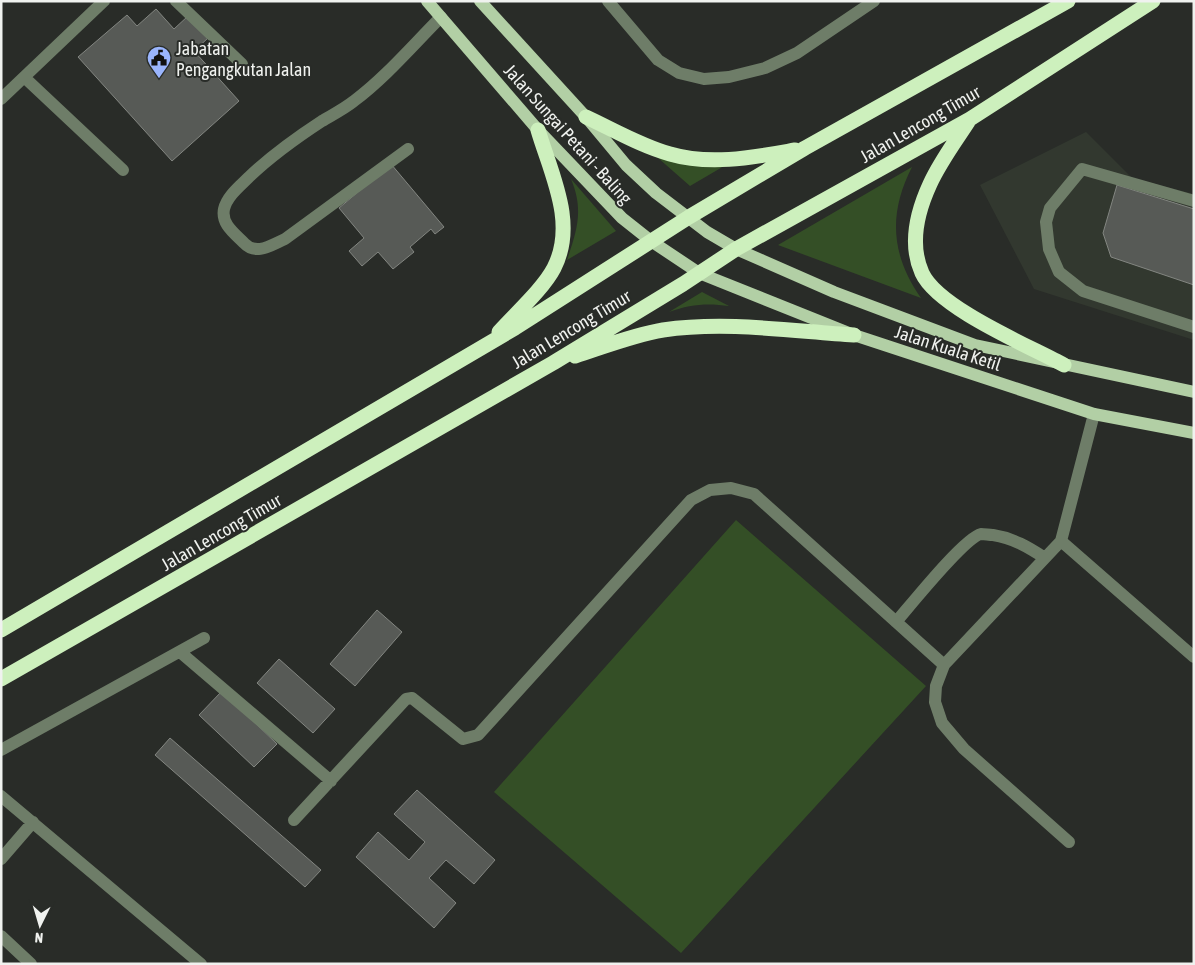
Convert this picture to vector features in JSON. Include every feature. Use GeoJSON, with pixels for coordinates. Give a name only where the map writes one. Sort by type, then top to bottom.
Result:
{"type":"FeatureCollection","features":[{"type":"Feature","properties":{"kind":"highway","name":"Jalan Lencong Timur"},"geometry":{"type":"LineString","coordinates":[[1,630],[490,343],[689,217],[805,148],[1068,1]]}},
{"type":"Feature","properties":{"kind":"highway","name":"Jalan Lencong Timur"},"geometry":{"type":"LineString","coordinates":[[1,679],[553,363],[736,249],[970,119],[1153,1]]}},
{"type":"Feature","properties":{"kind":"highway"},"geometry":{"type":"LineString","coordinates":[[586,117],[646,146],[671,155],[695,159],[726,160],[805,148]]}},
{"type":"Feature","properties":{"kind":"highway"},"geometry":{"type":"LineString","coordinates":[[970,119],[931,181],[921,208],[916,227],[918,260],[922,273],[943,298],[972,317],[1064,365]]}},
{"type":"Feature","properties":{"kind":"highway"},"geometry":{"type":"LineString","coordinates":[[490,343],[546,280],[554,268],[563,241],[564,227],[560,199],[538,130]]}},
{"type":"Feature","properties":{"kind":"highway"},"geometry":{"type":"LineString","coordinates":[[553,363],[661,330],[730,327],[854,335]]}},
{"type":"Feature","properties":{"kind":"main road","name":"Jalan Sungai Petani - Baling"},"geometry":{"type":"LineString","coordinates":[[426,1],[538,130],[622,218],[651,241],[699,273]]}},
{"type":"Feature","properties":{"kind":"main road","name":"Jalan Sungai Petani - Baling"},"geometry":{"type":"LineString","coordinates":[[480,1],[586,117],[626,165],[656,193],[707,232],[736,249]]}},
{"type":"Feature","properties":{"kind":"main road","name":"Jalan Kuala Ketil"},"geometry":{"type":"LineString","coordinates":[[736,249],[834,292],[968,342],[1064,365],[1194,392]]}},
{"type":"Feature","properties":{"kind":"main road","name":"Jalan Kuala Ketil"},"geometry":{"type":"LineString","coordinates":[[699,273],[854,335],[1094,414],[1194,433]]}},
{"type":"Feature","properties":{"kind":"street"},"geometry":{"type":"LineString","coordinates":[[1,99],[104,1]]}},
{"type":"Feature","properties":{"kind":"street"},"geometry":{"type":"LineString","coordinates":[[176,1],[242,64]]}},
{"type":"Feature","properties":{"kind":"street"},"geometry":{"type":"LineString","coordinates":[[608,1],[658,60],[679,73],[704,79],[729,77],[765,68],[797,53],[874,1]]}},
{"type":"Feature","properties":{"kind":"street"},"geometry":{"type":"LineString","coordinates":[[408,149],[285,239],[262,249],[255,250],[248,247],[225,224],[223,218],[224,208],[234,191],[265,162],[320,122],[353,102],[374,84],[441,17]]}},
{"type":"Feature","properties":{"kind":"street"},"geometry":{"type":"LineString","coordinates":[[24,78],[123,170]]}},
{"type":"Feature","properties":{"kind":"street"},"geometry":{"type":"LineString","coordinates":[[1194,201],[1082,169],[1050,208],[1046,222],[1049,249],[1059,272],[1083,291],[1194,327]]}},
{"type":"Feature","properties":{"kind":"street"},"geometry":{"type":"LineString","coordinates":[[1069,842],[964,749],[942,723],[935,702],[936,686],[944,665],[1061,541],[1094,414]]}},
{"type":"Feature","properties":{"kind":"street"},"geometry":{"type":"LineString","coordinates":[[294,820],[406,699],[412,698],[463,739],[478,735],[691,500],[710,490],[731,488],[754,494],[944,665]]}},
{"type":"Feature","properties":{"kind":"street"},"geometry":{"type":"LineString","coordinates":[[896,622],[959,551],[973,538],[982,534],[1005,537],[1025,545],[1045,558]]}},
{"type":"Feature","properties":{"kind":"street"},"geometry":{"type":"LineString","coordinates":[[1061,541],[1194,657]]}},
{"type":"Feature","properties":{"kind":"street"},"geometry":{"type":"LineString","coordinates":[[1,750],[204,638]]}},
{"type":"Feature","properties":{"kind":"street"},"geometry":{"type":"LineString","coordinates":[[180,652],[331,781]]}},
{"type":"Feature","properties":{"kind":"street"},"geometry":{"type":"LineString","coordinates":[[1,796],[201,964]]}},
{"type":"Feature","properties":{"kind":"street"},"geometry":{"type":"LineString","coordinates":[[1,859],[33,822]]}},
{"type":"Feature","properties":{"kind":"street"},"geometry":{"type":"LineString","coordinates":[[1,936],[31,964]]}},
{"type":"Feature","properties":{"kind":"shaded area"},"geometry":{"type":"Polygon","coordinates":[[[1086,132],[1132,178],[1194,194],[1194,340],[1034,289],[980,185],[1086,132]]]}},
{"type":"Feature","properties":{"kind":"green space"},"geometry":{"type":"Polygon","coordinates":[[[657,157],[731,162],[690,186],[657,157]]]}},
{"type":"Feature","properties":{"kind":"green space"},"geometry":{"type":"Polygon","coordinates":[[[912,167],[899,201],[896,234],[904,266],[921,298],[778,245],[912,167]]]}},
{"type":"Feature","properties":{"kind":"green space"},"geometry":{"type":"Polygon","coordinates":[[[571,179],[616,231],[567,260],[578,220],[577,201],[571,179]]]}},
{"type":"Feature","properties":{"kind":"green space"},"geometry":{"type":"Polygon","coordinates":[[[702,292],[729,306],[699,305],[669,312],[702,292]]]}},
{"type":"Feature","properties":{"kind":"green space"},"geometry":{"type":"Polygon","coordinates":[[[736,520],[926,686],[681,953],[494,792],[736,520]]]}},
{"type":"Feature","properties":{"kind":"building","name":"Jabatan Pengangkutan Jalan"},"geometry":{"type":"Polygon","coordinates":[[[156,9],[174,29],[188,16],[208,38],[194,51],[239,101],[172,161],[78,57],[127,15],[137,26],[156,9]]]}},
{"type":"Feature","properties":{"kind":"building"},"geometry":{"type":"Polygon","coordinates":[[[391,164],[444,227],[435,234],[431,229],[410,247],[414,252],[393,269],[378,252],[362,266],[349,251],[364,238],[339,208],[391,164]]]}},
{"type":"Feature","properties":{"kind":"building"},"geometry":{"type":"Polygon","coordinates":[[[1117,185],[1194,209],[1194,285],[1111,257],[1103,233],[1117,185]]]}},
{"type":"Feature","properties":{"kind":"building"},"geometry":{"type":"Polygon","coordinates":[[[377,610],[402,632],[355,686],[330,664],[377,610]]]}},
{"type":"Feature","properties":{"kind":"building"},"geometry":{"type":"Polygon","coordinates":[[[279,659],[335,709],[313,733],[257,683],[279,659]]]}},
{"type":"Feature","properties":{"kind":"building"},"geometry":{"type":"Polygon","coordinates":[[[222,691],[277,744],[254,767],[199,715],[222,691]]]}},
{"type":"Feature","properties":{"kind":"building"},"geometry":{"type":"Polygon","coordinates":[[[170,738],[321,870],[305,887],[155,755],[170,738]]]}},
{"type":"Feature","properties":{"kind":"building"},"geometry":{"type":"Polygon","coordinates":[[[417,790],[495,860],[474,884],[446,860],[429,878],[456,903],[434,928],[356,857],[378,832],[409,860],[425,842],[394,814],[417,790]]]}},
{"type":"Feature","properties":{"kind":"place","name":"Jabatan Pengangkutan Jalan"},"geometry":{"type":"Point","coordinates":[159,79]}}]}
